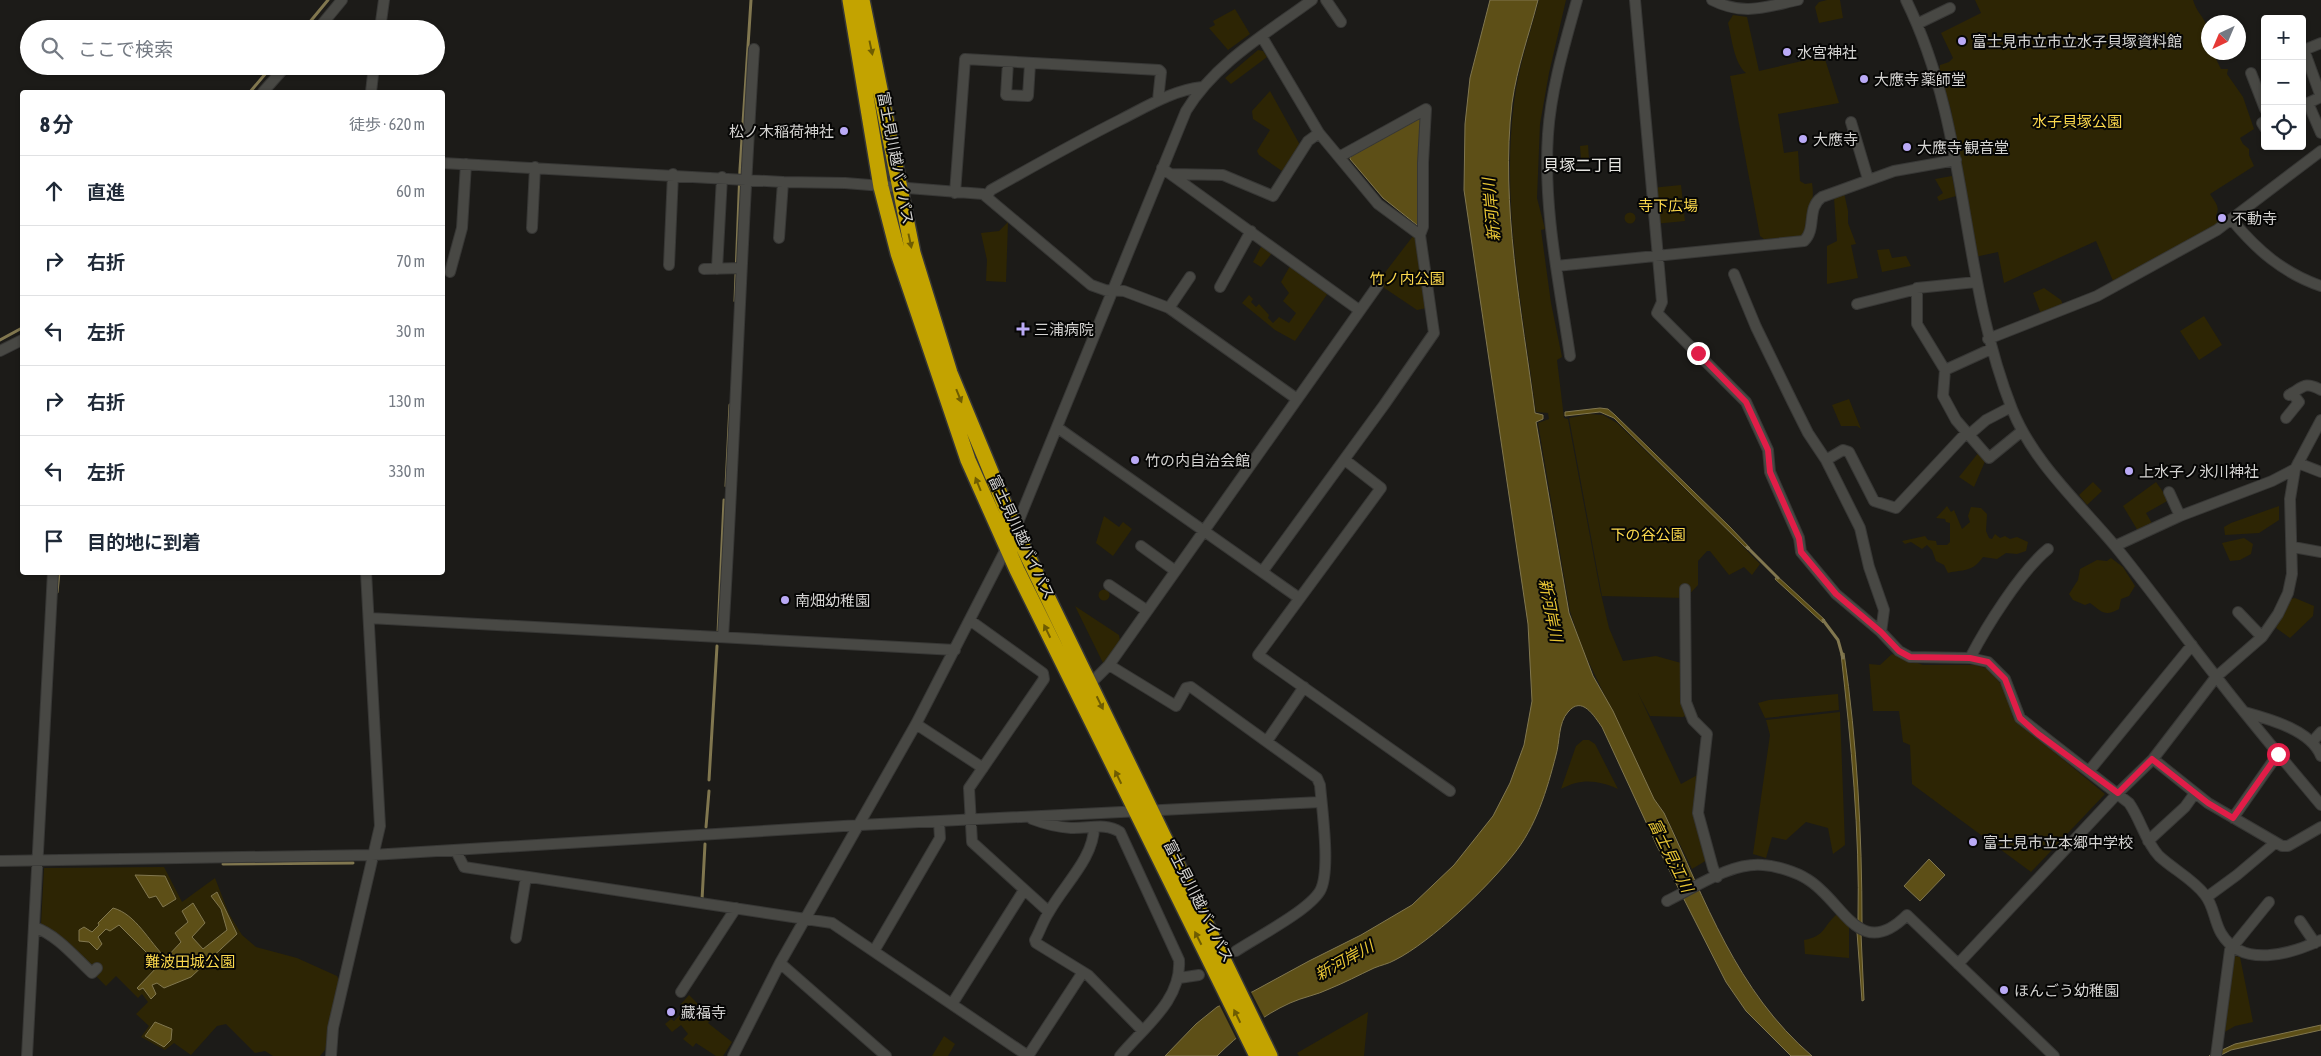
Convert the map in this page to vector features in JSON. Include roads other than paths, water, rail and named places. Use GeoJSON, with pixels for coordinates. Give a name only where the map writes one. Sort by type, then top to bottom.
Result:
{"type":"FeatureCollection","features":[{"type":"Feature","properties":{"kind":"highway","name":"富士見川越バイパス"},"geometry":{"type":"LineString","coordinates":[[850,0],[881,187],[900,261],[936,370],[976,480],[1007,548],[1135,811],[1226,978]]}},
{"type":"Feature","properties":{"kind":"highway","name":"富士見川越バイパス"},"geometry":{"type":"LineString","coordinates":[[862,0],[913,253],[942,354],[992,479],[1015,530],[1152,811],[1226,978],[1261,1051]]}},
{"type":"Feature","properties":{"kind":"street"},"geometry":{"type":"LineString","coordinates":[[325,20],[342,0]]}},
{"type":"Feature","properties":{"kind":"street"},"geometry":{"type":"LineString","coordinates":[[381,20],[384,0]]}},
{"type":"Feature","properties":{"kind":"street"},"geometry":{"type":"LineString","coordinates":[[733,1056],[780,963],[860,825],[956,650],[1007,548],[1058,428],[1112,290],[1186,111],[1202,87],[1226,64],[1312,0]]}},
{"type":"Feature","properties":{"kind":"street"},"geometry":{"type":"LineString","coordinates":[[1326,0],[1340,22]]}},
{"type":"Feature","properties":{"kind":"street"},"geometry":{"type":"LineString","coordinates":[[1570,356],[1547,192],[1548,132],[1558,73],[1577,0]]}},
{"type":"Feature","properties":{"kind":"street"},"geometry":{"type":"LineString","coordinates":[[1634,0],[1662,302],[1657,313],[1746,402],[1768,450],[1770,472],[1799,538],[1801,552],[1836,594],[1881,632],[1899,651],[1910,657],[1970,658],[1988,662],[1997,669],[2005,679],[2020,718],[2038,734],[2118,793],[2137,814],[2148,841],[2159,855],[2199,887],[2207,897],[2220,932],[2232,946],[2245,953],[2271,955],[2301,949],[2318,942],[2300,921]]}},
{"type":"Feature","properties":{"kind":"street"},"geometry":{"type":"LineString","coordinates":[[1712,0],[1729,8],[1747,11],[1798,0]]}},
{"type":"Feature","properties":{"kind":"street"},"geometry":{"type":"LineString","coordinates":[[1906,0],[1940,84],[1956,160],[1976,282],[1988,339],[2011,407],[2022,431],[2038,457],[2114,546],[2216,677],[2321,805]]}},
{"type":"Feature","properties":{"kind":"street"},"geometry":{"type":"LineString","coordinates":[[1917,24],[1950,8]]}},
{"type":"Feature","properties":{"kind":"street"},"geometry":{"type":"LineString","coordinates":[[1262,37],[1319,133],[1378,204],[1420,235]]}},
{"type":"Feature","properties":{"kind":"street"},"geometry":{"type":"LineString","coordinates":[[2306,104],[2321,97],[2304,50],[2321,43]]}},
{"type":"Feature","properties":{"kind":"street"},"geometry":{"type":"LineString","coordinates":[[723,637],[732,494],[742,178],[754,49]]}},
{"type":"Feature","properties":{"kind":"street"},"geometry":{"type":"LineString","coordinates":[[955,193],[965,59],[1159,70],[1161,72],[1158,100]]}},
{"type":"Feature","properties":{"kind":"street"},"geometry":{"type":"LineString","coordinates":[[1008,62],[1006,95],[1028,96],[1030,64]]}},
{"type":"Feature","properties":{"kind":"street"},"geometry":{"type":"LineString","coordinates":[[2251,73],[2263,105]]}},
{"type":"Feature","properties":{"kind":"street"},"geometry":{"type":"LineString","coordinates":[[266,90],[278,75]]}},
{"type":"Feature","properties":{"kind":"street"},"geometry":{"type":"LineString","coordinates":[[371,90],[373,75]]}},
{"type":"Feature","properties":{"kind":"street"},"geometry":{"type":"LineString","coordinates":[[987,196],[992,190],[1065,148],[1158,100],[1192,88],[1202,87]]}},
{"type":"Feature","properties":{"kind":"street"},"geometry":{"type":"LineString","coordinates":[[2306,105],[2321,133]]}},
{"type":"Feature","properties":{"kind":"street"},"geometry":{"type":"LineString","coordinates":[[1262,572],[1345,460],[1434,333],[1420,235],[1423,227],[1423,163],[1426,109],[1339,157]]}},
{"type":"Feature","properties":{"kind":"street"},"geometry":{"type":"LineString","coordinates":[[1852,122],[1868,180]]}},
{"type":"Feature","properties":{"kind":"street"},"geometry":{"type":"LineString","coordinates":[[1171,174],[1223,176],[1274,196],[1308,141],[1319,133]]}},
{"type":"Feature","properties":{"kind":"street"},"geometry":{"type":"LineString","coordinates":[[1988,339],[2097,296],[2232,220],[2321,151]]}},
{"type":"Feature","properties":{"kind":"street"},"geometry":{"type":"LineString","coordinates":[[1556,266],[1804,241],[1811,231],[1814,208],[1818,200],[1894,171],[1956,160]]}},
{"type":"Feature","properties":{"kind":"street"},"geometry":{"type":"LineString","coordinates":[[445,163],[673,174],[783,182],[845,183],[987,196],[1091,285],[1105,290],[1124,291],[1169,308],[1297,399]]}},
{"type":"Feature","properties":{"kind":"street"},"geometry":{"type":"LineString","coordinates":[[450,272],[462,228],[466,164]]}},
{"type":"Feature","properties":{"kind":"street"},"geometry":{"type":"LineString","coordinates":[[532,228],[535,167]]}},
{"type":"Feature","properties":{"kind":"street"},"geometry":{"type":"LineString","coordinates":[[1162,168],[1359,310]]}},
{"type":"Feature","properties":{"kind":"street"},"geometry":{"type":"LineString","coordinates":[[669,265],[673,174]]}},
{"type":"Feature","properties":{"kind":"street"},"geometry":{"type":"LineString","coordinates":[[717,268],[722,177]]}},
{"type":"Feature","properties":{"kind":"street"},"geometry":{"type":"LineString","coordinates":[[779,238],[783,182]]}},
{"type":"Feature","properties":{"kind":"street"},"geometry":{"type":"LineString","coordinates":[[2232,220],[2275,263],[2291,274],[2321,286]]}},
{"type":"Feature","properties":{"kind":"street"},"geometry":{"type":"LineString","coordinates":[[1220,287],[1251,231]]}},
{"type":"Feature","properties":{"kind":"street"},"geometry":{"type":"LineString","coordinates":[[704,269],[738,268]]}},
{"type":"Feature","properties":{"kind":"street"},"geometry":{"type":"LineString","coordinates":[[1734,274],[1756,327],[1793,403],[1808,433],[1826,460],[1860,528],[1869,567],[1884,610],[1881,632]]}},
{"type":"Feature","properties":{"kind":"street"},"geometry":{"type":"LineString","coordinates":[[1169,308],[1190,276]]}},
{"type":"Feature","properties":{"kind":"street"},"geometry":{"type":"LineString","coordinates":[[1857,304],[1917,289],[1976,282]]}},
{"type":"Feature","properties":{"kind":"street"},"geometry":{"type":"LineString","coordinates":[[1090,684],[1109,665],[1174,570],[1378,285]]}},
{"type":"Feature","properties":{"kind":"street"},"geometry":{"type":"LineString","coordinates":[[1917,289],[1917,324],[1945,370],[1943,396],[1956,420],[1989,458],[2022,431]]}},
{"type":"Feature","properties":{"kind":"street"},"geometry":{"type":"LineString","coordinates":[[0,352],[20,341]]}},
{"type":"Feature","properties":{"kind":"street"},"geometry":{"type":"LineString","coordinates":[[1945,370],[1992,350]]}},
{"type":"Feature","properties":{"kind":"street"},"geometry":{"type":"LineString","coordinates":[[2286,418],[2299,402],[2290,394],[2310,384],[2321,390]]}},
{"type":"Feature","properties":{"kind":"street"},"geometry":{"type":"LineString","coordinates":[[1826,460],[1843,450],[1849,452],[1874,501],[1896,508],[1966,433],[1971,433],[1986,420],[2011,407]]}},
{"type":"Feature","properties":{"kind":"street"},"geometry":{"type":"LineString","coordinates":[[1958,964],[2152,759],[2216,677],[2262,637],[2278,614],[2288,593],[2292,574],[2293,547],[2290,499],[2297,466],[2321,420]]}},
{"type":"Feature","properties":{"kind":"street"},"geometry":{"type":"LineString","coordinates":[[1058,428],[1299,598]]}},
{"type":"Feature","properties":{"kind":"street"},"geometry":{"type":"LineString","coordinates":[[1345,460],[1381,488],[1258,655],[1450,791]]}},
{"type":"Feature","properties":{"kind":"street"},"geometry":{"type":"LineString","coordinates":[[2114,546],[2180,516],[2272,481],[2297,466],[2321,472]]}},
{"type":"Feature","properties":{"kind":"street"},"geometry":{"type":"LineString","coordinates":[[2169,492],[2180,516]]}},
{"type":"Feature","properties":{"kind":"street"},"geometry":{"type":"LineString","coordinates":[[1141,546],[1174,570]]}},
{"type":"Feature","properties":{"kind":"street"},"geometry":{"type":"LineString","coordinates":[[2293,547],[2321,552]]}},
{"type":"Feature","properties":{"kind":"street"},"geometry":{"type":"LineString","coordinates":[[1970,658],[1999,609],[2048,549]]}},
{"type":"Feature","properties":{"kind":"street"},"geometry":{"type":"LineString","coordinates":[[27,1056],[53,575]]}},
{"type":"Feature","properties":{"kind":"street"},"geometry":{"type":"LineString","coordinates":[[331,1056],[333,1028],[380,826],[366,575]]}},
{"type":"Feature","properties":{"kind":"street"},"geometry":{"type":"LineString","coordinates":[[1109,585],[1146,610]]}},
{"type":"Feature","properties":{"kind":"street"},"geometry":{"type":"LineString","coordinates":[[1685,589],[1686,702],[1693,720],[1707,734],[1698,813],[1714,878]]}},
{"type":"Feature","properties":{"kind":"street"},"geometry":{"type":"LineString","coordinates":[[2238,612],[2262,637]]}},
{"type":"Feature","properties":{"kind":"street"},"geometry":{"type":"LineString","coordinates":[[369,618],[956,650]]}},
{"type":"Feature","properties":{"kind":"street"},"geometry":{"type":"LineString","coordinates":[[971,621],[1042,673],[1044,678],[969,788],[970,821],[974,845],[1049,912]]}},
{"type":"Feature","properties":{"kind":"street"},"geometry":{"type":"LineString","coordinates":[[2089,771],[2192,645]]}},
{"type":"Feature","properties":{"kind":"street"},"geometry":{"type":"LineString","coordinates":[[1109,665],[1176,706],[1186,688],[1191,686],[1317,778],[1320,785],[1322,802],[1325,865],[1324,881],[1320,892],[1308,905],[1236,951]]}},
{"type":"Feature","properties":{"kind":"street"},"geometry":{"type":"LineString","coordinates":[[1267,741],[1304,687]]}},
{"type":"Feature","properties":{"kind":"street"},"geometry":{"type":"LineString","coordinates":[[2244,712],[2299,733],[2312,742],[2321,756]]}},
{"type":"Feature","properties":{"kind":"street"},"geometry":{"type":"LineString","coordinates":[[916,724],[983,768]]}},
{"type":"Feature","properties":{"kind":"street"},"geometry":{"type":"LineString","coordinates":[[2312,742],[2321,732]]}},
{"type":"Feature","properties":{"kind":"street"},"geometry":{"type":"LineString","coordinates":[[2233,818],[2278,754]]}},
{"type":"Feature","properties":{"kind":"street"},"geometry":{"type":"LineString","coordinates":[[2152,759],[2194,793],[2275,843],[2288,846],[2321,828]]}},
{"type":"Feature","properties":{"kind":"street"},"geometry":{"type":"LineString","coordinates":[[2148,841],[2185,807],[2194,793]]}},
{"type":"Feature","properties":{"kind":"street"},"geometry":{"type":"LineString","coordinates":[[0,861],[372,855],[860,825],[1322,802]]}},
{"type":"Feature","properties":{"kind":"street"},"geometry":{"type":"LineString","coordinates":[[1030,818],[1050,826],[1111,826],[1120,832],[1126,841],[1179,960],[1179,978],[1166,1005],[1120,1056]]}},
{"type":"Feature","properties":{"kind":"street"},"geometry":{"type":"LineString","coordinates":[[874,951],[940,838],[939,822]]}},
{"type":"Feature","properties":{"kind":"street"},"geometry":{"type":"LineString","coordinates":[[1094,827],[1094,838],[1081,863],[1049,912],[1035,940],[1036,944],[1083,972],[1142,1030]]}},
{"type":"Feature","properties":{"kind":"street"},"geometry":{"type":"LineString","coordinates":[[2207,897],[2231,880],[2275,843]]}},
{"type":"Feature","properties":{"kind":"street"},"geometry":{"type":"LineString","coordinates":[[456,851],[464,867],[832,923],[1028,1056],[1083,972]]}},
{"type":"Feature","properties":{"kind":"street"},"geometry":{"type":"LineString","coordinates":[[1667,901],[1714,878],[1745,866],[1763,865],[1806,878],[1852,922],[1868,931],[1884,933],[1891,930],[1907,915],[2054,1056]]}},
{"type":"Feature","properties":{"kind":"street"},"geometry":{"type":"LineString","coordinates":[[516,938],[526,877]]}},
{"type":"Feature","properties":{"kind":"street"},"geometry":{"type":"LineString","coordinates":[[952,1004],[1024,890]]}},
{"type":"Feature","properties":{"kind":"street"},"geometry":{"type":"LineString","coordinates":[[2216,1053],[2232,946],[2269,902]]}},
{"type":"Feature","properties":{"kind":"street"},"geometry":{"type":"LineString","coordinates":[[681,992],[736,908]]}},
{"type":"Feature","properties":{"kind":"street"},"geometry":{"type":"LineString","coordinates":[[34,927],[45,931],[69,950],[92,973],[97,968]]}},
{"type":"Feature","properties":{"kind":"street"},"geometry":{"type":"LineString","coordinates":[[780,963],[886,1056]]}},
{"type":"Feature","properties":{"kind":"street"},"geometry":{"type":"LineString","coordinates":[[1179,978],[1199,975]]}},
{"type":"Feature","properties":{"kind":"water"},"geometry":{"type":"Polygon","coordinates":[[[1490,0],[1538,0],[1514,90],[1509,141],[1509,180],[1514,258],[1535,413],[1543,415],[1543,419],[1536,422],[1569,613],[1593,676],[1613,711],[1654,799],[1664,813],[1725,943],[1763,1003],[1786,1031],[1812,1056],[1791,1056],[1746,1011],[1726,982],[1657,846],[1602,727],[1587,709],[1583,706],[1578,706],[1573,707],[1568,712],[1562,722],[1556,755],[1545,795],[1521,844],[1474,898],[1442,927],[1409,952],[1392,961],[1270,1013],[1242,1033],[1217,1056],[1165,1056],[1196,1024],[1217,1007],[1252,992],[1361,935],[1412,905],[1454,865],[1493,816],[1510,783],[1524,745],[1532,701],[1528,624],[1464,190],[1465,124],[1470,78],[1490,0]]]}},
{"type":"Feature","properties":{"kind":"water"},"geometry":{"type":"Polygon","coordinates":[[[1419,115],[1422,118],[1419,224],[1417,225],[1383,198],[1350,159],[1350,154],[1419,115]]]}},
{"type":"Feature","properties":{"kind":"water"},"geometry":{"type":"Polygon","coordinates":[[[1600,408],[1608,409],[1615,415],[1750,548],[1748,550],[1614,418],[1600,412],[1565,416],[1565,412],[1600,408]]]}},
{"type":"Feature","properties":{"kind":"water"},"geometry":{"type":"Polygon","coordinates":[[[1777,576],[1825,620],[1823,623],[1775,579],[1777,576]]]}},
{"type":"Feature","properties":{"kind":"water"},"geometry":{"type":"Polygon","coordinates":[[[1844,653],[1858,788],[1862,924],[1858,921],[1858,854],[1841,654],[1844,653]]]}},
{"type":"Feature","properties":{"kind":"water"},"geometry":{"type":"Polygon","coordinates":[[[1929,859],[1945,875],[1920,901],[1904,886],[1929,859]]]}},
{"type":"Feature","properties":{"kind":"water"},"geometry":{"type":"Polygon","coordinates":[[[135,875],[165,876],[176,899],[163,907],[156,896],[149,898],[135,875]]]}},
{"type":"Feature","properties":{"kind":"water"},"geometry":{"type":"Polygon","coordinates":[[[217,892],[237,934],[191,977],[164,988],[157,983],[152,985],[156,994],[151,999],[143,988],[139,990],[137,988],[159,965],[119,925],[110,931],[106,929],[98,937],[102,944],[97,950],[89,942],[79,941],[79,930],[84,927],[92,932],[113,908],[129,916],[166,958],[181,942],[175,933],[188,922],[182,911],[193,903],[205,923],[192,937],[203,949],[227,930],[221,909],[211,896],[217,892]]]}},
{"type":"Feature","properties":{"kind":"water"},"geometry":{"type":"Polygon","coordinates":[[[1857,932],[1861,934],[1864,1000],[1862,1001],[1857,932]]]}},
{"type":"Feature","properties":{"kind":"water"},"geometry":{"type":"Polygon","coordinates":[[[155,1022],[172,1029],[171,1040],[164,1047],[145,1036],[155,1022]]]}},
{"type":"Feature","properties":{"kind":"water"},"geometry":{"type":"Polygon","coordinates":[[[2321,1025],[2321,1030],[2231,1050],[2219,1056],[2209,1056],[2235,1044],[2321,1025]]]}},
{"type":"Feature","properties":{"kind":"waterway"},"geometry":{"type":"LineString","coordinates":[[311,20],[328,0]]}},
{"type":"Feature","properties":{"kind":"waterway"},"geometry":{"type":"LineString","coordinates":[[735,301],[740,169],[751,0]]}},
{"type":"Feature","properties":{"kind":"waterway"},"geometry":{"type":"LineString","coordinates":[[252,90],[264,75]]}},
{"type":"Feature","properties":{"kind":"waterway"},"geometry":{"type":"LineString","coordinates":[[0,340],[20,329]]}},
{"type":"Feature","properties":{"kind":"waterway"},"geometry":{"type":"LineString","coordinates":[[726,486],[730,405]]}},
{"type":"Feature","properties":{"kind":"waterway"},"geometry":{"type":"LineString","coordinates":[[718,633],[724,500]]}},
{"type":"Feature","properties":{"kind":"waterway"},"geometry":{"type":"LineString","coordinates":[[1747,547],[1778,578]]}},
{"type":"Feature","properties":{"kind":"waterway"},"geometry":{"type":"LineString","coordinates":[[57,592],[59,575]]}},
{"type":"Feature","properties":{"kind":"waterway"},"geometry":{"type":"LineString","coordinates":[[1823,620],[1838,640],[1843,658]]}},
{"type":"Feature","properties":{"kind":"waterway"},"geometry":{"type":"LineString","coordinates":[[709,780],[717,646]]}},
{"type":"Feature","properties":{"kind":"waterway"},"geometry":{"type":"LineString","coordinates":[[706,827],[709,791]]}},
{"type":"Feature","properties":{"kind":"waterway"},"geometry":{"type":"LineString","coordinates":[[702,900],[705,844]]}},
{"type":"Feature","properties":{"kind":"waterway"},"geometry":{"type":"LineString","coordinates":[[223,864],[353,863]]}},
{"type":"Feature","properties":{"kind":"place","name":"富士見市立市立水子貝塚資料館"},"geometry":{"type":"Point","coordinates":[1962,41]}},
{"type":"Feature","properties":{"kind":"place","name":"水宮神社"},"geometry":{"type":"Point","coordinates":[1787,52]}},
{"type":"Feature","properties":{"kind":"place","name":"大應寺 薬師堂"},"geometry":{"type":"Point","coordinates":[1864,79]}},
{"type":"Feature","properties":{"kind":"place","name":"松ノ木稲荷神社"},"geometry":{"type":"Point","coordinates":[844,131]}},
{"type":"Feature","properties":{"kind":"place","name":"大應寺"},"geometry":{"type":"Point","coordinates":[1803,139]}},
{"type":"Feature","properties":{"kind":"place","name":"大應寺 観音堂"},"geometry":{"type":"Point","coordinates":[1907,147]}},
{"type":"Feature","properties":{"kind":"place","name":"不動寺"},"geometry":{"type":"Point","coordinates":[2222,218]}},
{"type":"Feature","properties":{"kind":"place","name":"三浦病院"},"geometry":{"type":"Point","coordinates":[1023,329]}},
{"type":"Feature","properties":{"kind":"place","name":"竹の内自治会館"},"geometry":{"type":"Point","coordinates":[1135,460]}},
{"type":"Feature","properties":{"kind":"place","name":"上水子ノ氷川神社"},"geometry":{"type":"Point","coordinates":[2129,471]}},
{"type":"Feature","properties":{"kind":"place","name":"南畑幼稚園"},"geometry":{"type":"Point","coordinates":[785,600]}},
{"type":"Feature","properties":{"kind":"place","name":"富士見市立本郷中学校"},"geometry":{"type":"Point","coordinates":[1973,842]}},
{"type":"Feature","properties":{"kind":"place","name":"ほんごう幼稚園"},"geometry":{"type":"Point","coordinates":[2004,990]}},
{"type":"Feature","properties":{"kind":"place","name":"藏福寺"},"geometry":{"type":"Point","coordinates":[671,1012]}},
{"type":"Feature","properties":{"kind":"district","name":"貝塚二丁目"},"geometry":{"type":"Point","coordinates":[1583,165]}},
{"type":"Feature","properties":{"kind":"park label","name":"水子貝塚公園"},"geometry":{"type":"Point","coordinates":[2077,121]}},
{"type":"Feature","properties":{"kind":"park label","name":"寺下広場"},"geometry":{"type":"Point","coordinates":[1668,205]}},
{"type":"Feature","properties":{"kind":"park label","name":"竹ノ内公園"},"geometry":{"type":"Point","coordinates":[1407,278]}},
{"type":"Feature","properties":{"kind":"park label","name":"下の谷公園"},"geometry":{"type":"Point","coordinates":[1648,534]}},
{"type":"Feature","properties":{"kind":"park label","name":"難波田城公園"},"geometry":{"type":"Point","coordinates":[190,961]}},
{"type":"Feature","properties":{"kind":"water label","name":"新河岸川"},"geometry":{"type":"Point","coordinates":[1491,210]}},
{"type":"Feature","properties":{"kind":"water label","name":"新河岸川"},"geometry":{"type":"Point","coordinates":[1551,610]}},
{"type":"Feature","properties":{"kind":"water label","name":"富士見江川"},"geometry":{"type":"Point","coordinates":[1671,855]}},
{"type":"Feature","properties":{"kind":"water label","name":"新河岸川"},"geometry":{"type":"Point","coordinates":[1344,960]}}]}
